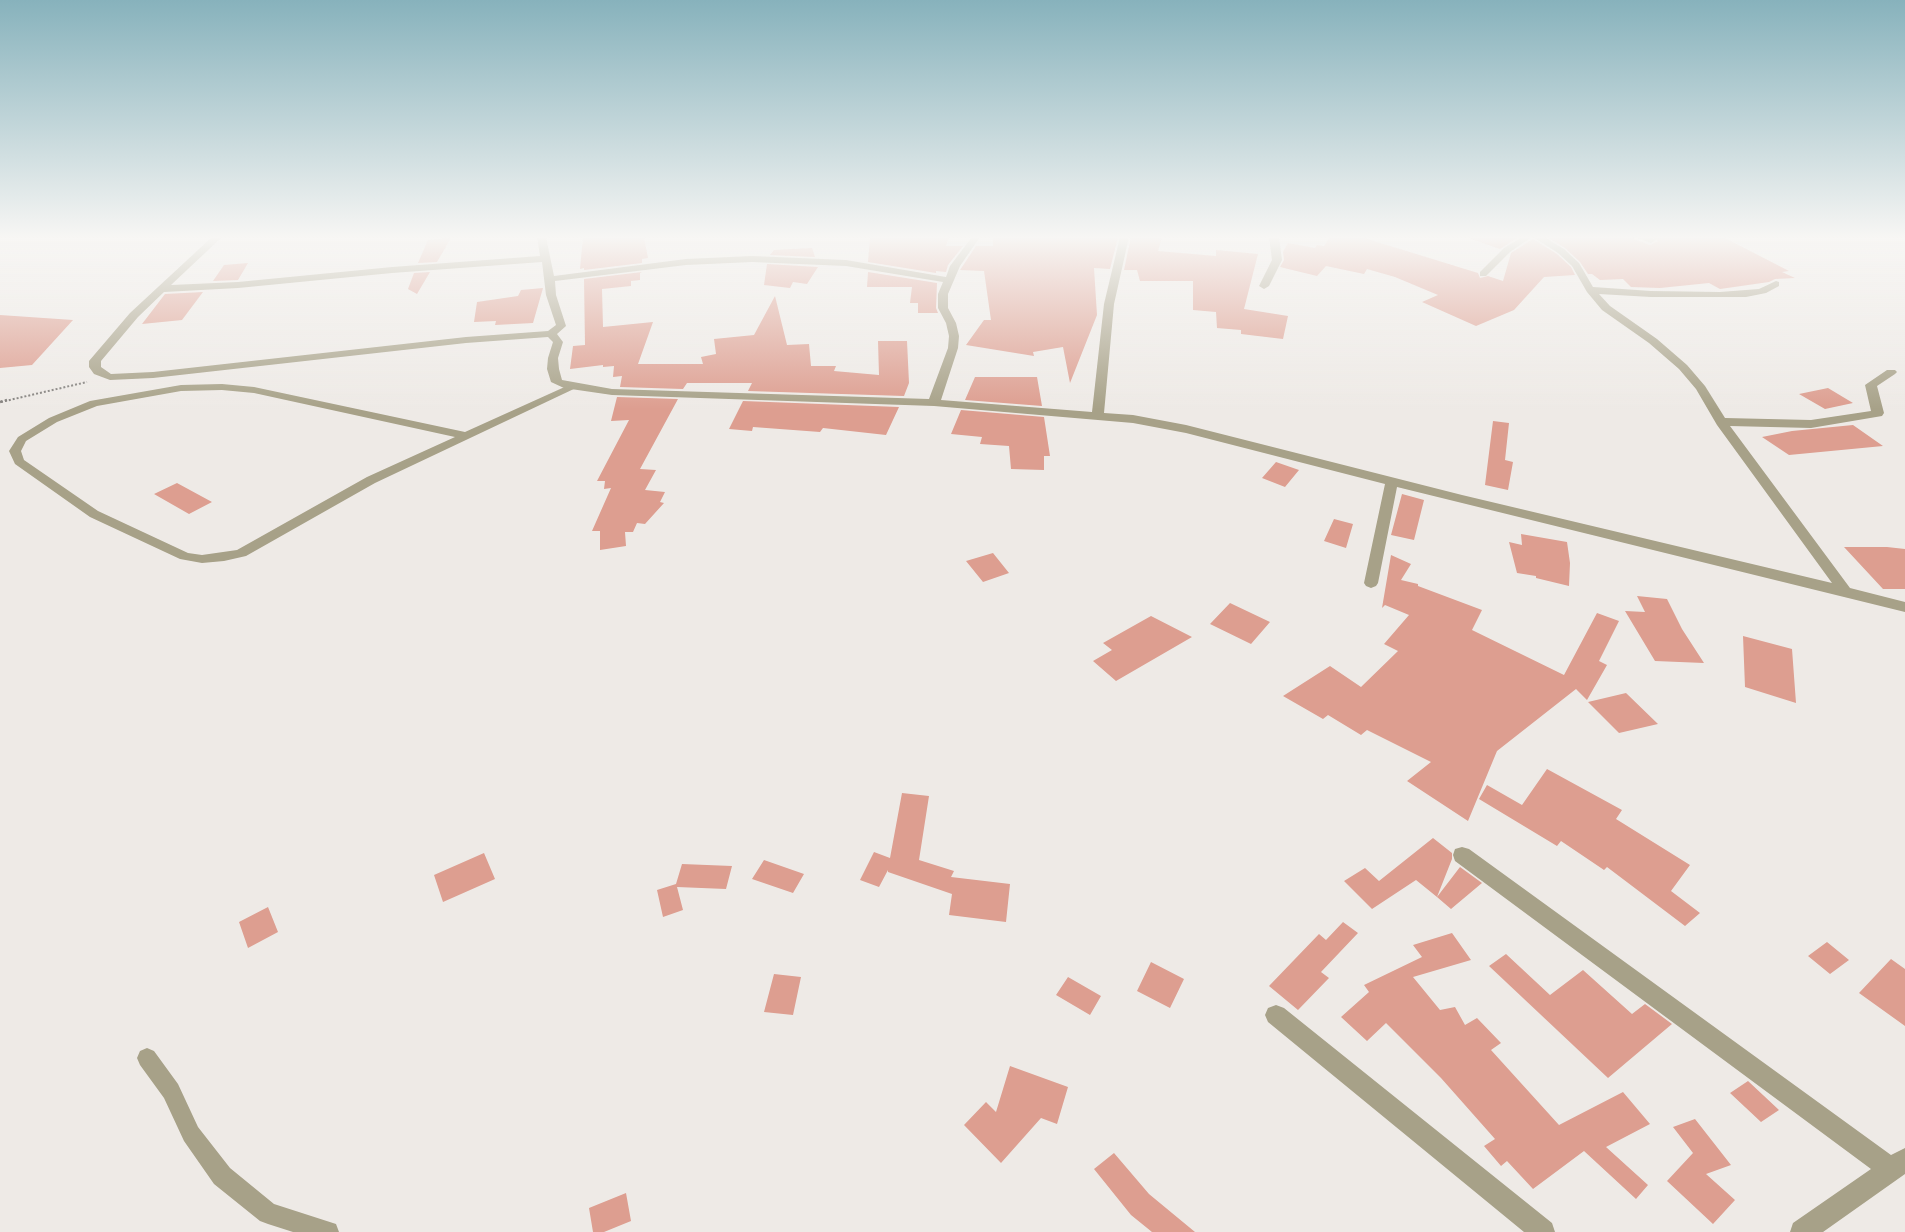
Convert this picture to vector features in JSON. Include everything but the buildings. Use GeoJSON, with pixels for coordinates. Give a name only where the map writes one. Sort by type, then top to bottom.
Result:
{"type":"FeatureCollection","features":[{"type":"Feature","properties":{"kind":"street"},"geometry":{"type":"LineString","coordinates":[[155,294],[134,315],[95,361],[94,367],[98,372],[110,377],[195,372],[466,340],[551,334],[561,326],[551,294]]}},
{"type":"Feature","properties":{"kind":"street"},"geometry":{"type":"LineString","coordinates":[[934,403],[953,348],[954,336],[951,323],[943,308],[943,294]]}},
{"type":"Feature","properties":{"kind":"street"},"geometry":{"type":"LineString","coordinates":[[1098,416],[1111,294]]}},
{"type":"Feature","properties":{"kind":"street"},"geometry":{"type":"LineString","coordinates":[[1594,294],[1606,308],[1653,341],[1683,367],[1701,388],[1721,422],[1845,591]]}},
{"type":"Feature","properties":{"kind":"street"},"geometry":{"type":"LineString","coordinates":[[1685,294],[1725,294]]}},
{"type":"Feature","properties":{"kind":"street"},"geometry":{"type":"LineString","coordinates":[[551,334],[558,342],[553,358],[555,378],[557,382],[573,387],[612,392],[934,403],[1133,419],[1186,429],[1392,482],[1905,607]]}},
{"type":"Feature","properties":{"kind":"street"},"geometry":{"type":"LineString","coordinates":[[1721,422],[1811,424],[1878,413],[1871,385],[1891,372]]}},
{"type":"Feature","properties":{"kind":"street"},"geometry":{"type":"LineString","coordinates":[[1371,583],[1392,482]]}},
{"type":"Feature","properties":{"kind":"street"},"geometry":{"type":"LineString","coordinates":[[1462,855],[1898,1165],[1802,1232]]}},
{"type":"Feature","properties":{"kind":"street"},"geometry":{"type":"LineString","coordinates":[[1276,1015],[1543,1232]]}},
{"type":"Feature","properties":{"kind":"lane"},"geometry":{"type":"LineString","coordinates":[[466,436],[254,390],[222,387],[181,388],[94,403],[46,425],[22,439],[14,450],[19,462],[94,514],[185,556],[202,559],[224,557],[241,553],[371,480],[573,387]]}},
{"type":"Feature","properties":{"kind":"lane"},"geometry":{"type":"LineString","coordinates":[[147,1058],[171,1091],[191,1134],[222,1176],[268,1213],[328,1232]]}},
{"type":"Feature","properties":{"kind":"path"},"geometry":{"type":"LineString","coordinates":[[0,402],[110,377]]}}]}
